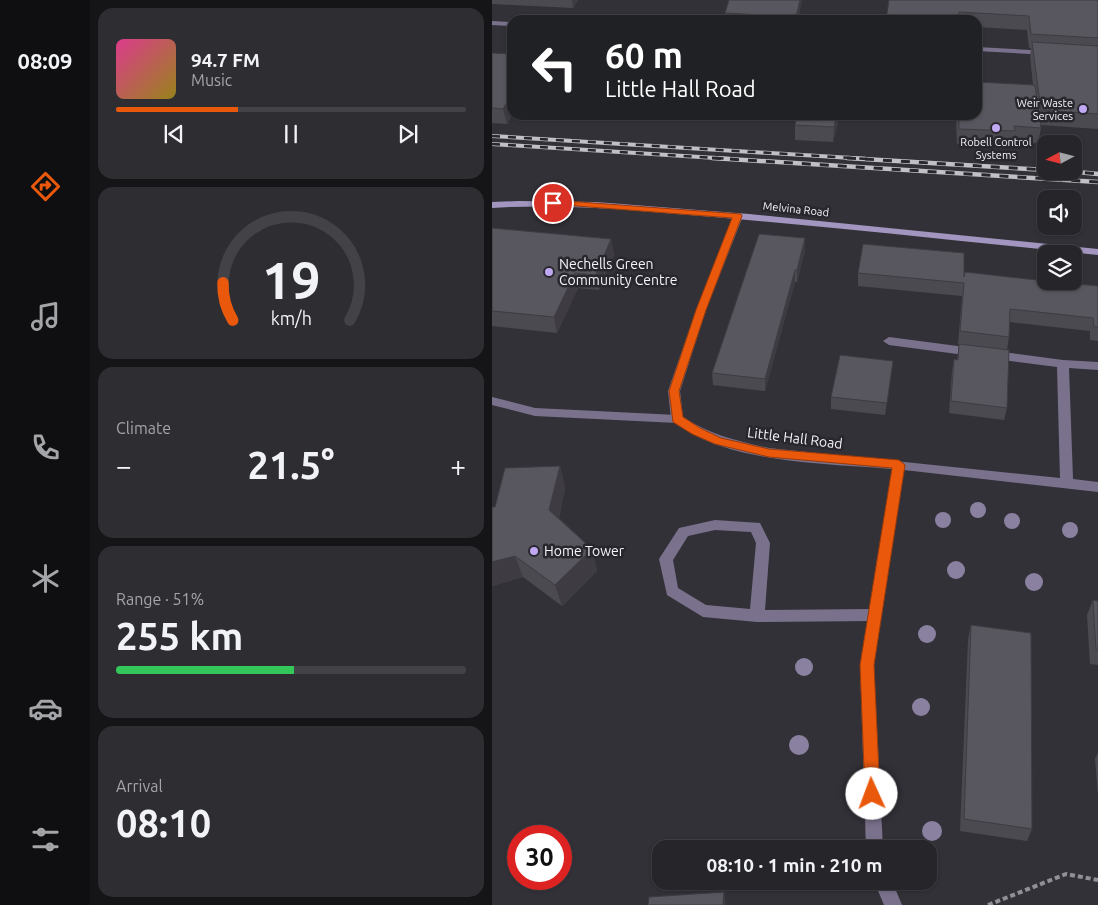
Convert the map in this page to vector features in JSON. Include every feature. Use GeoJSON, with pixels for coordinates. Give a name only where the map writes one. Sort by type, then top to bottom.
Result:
{"type":"FeatureCollection","features":[{"type":"Feature","properties":{"kind":"main road","name":"Melvina Road"},"geometry":{"type":"LineString","coordinates":[[492,205],[523,202],[568,203],[738,216],[1098,252]]}},
{"type":"Feature","properties":{"kind":"street"},"geometry":{"type":"LineString","coordinates":[[492,23],[507,24]]}},
{"type":"Feature","properties":{"kind":"street"},"geometry":{"type":"LineString","coordinates":[[982,49],[1060,54]]}},
{"type":"Feature","properties":{"kind":"street"},"geometry":{"type":"LineString","coordinates":[[492,401],[536,412],[677,419],[674,391],[701,310],[738,216]]}},
{"type":"Feature","properties":{"kind":"street"},"geometry":{"type":"LineString","coordinates":[[889,341],[1063,364],[1098,366]]}},
{"type":"Feature","properties":{"kind":"street"},"geometry":{"type":"LineString","coordinates":[[1063,364],[1067,483]]}},
{"type":"Feature","properties":{"kind":"street","name":"Little Hall Road"},"geometry":{"type":"LineString","coordinates":[[677,419],[696,431],[719,441],[769,453],[1098,487]]}},
{"type":"Feature","properties":{"kind":"street"},"geometry":{"type":"LineString","coordinates":[[875,840],[867,665],[899,465]]}},
{"type":"Feature","properties":{"kind":"street"},"geometry":{"type":"LineString","coordinates":[[757,616],[763,543],[755,527],[715,525],[684,532],[666,559],[672,591],[702,610],[757,616],[874,615]]}},
{"type":"Feature","properties":{"kind":"street"},"geometry":{"type":"LineString","coordinates":[[887,890],[893,905]]}},
{"type":"Feature","properties":{"kind":"path"},"geometry":{"type":"LineString","coordinates":[[988,905],[1066,874],[1098,880]]}},
{"type":"Feature","properties":{"kind":"building"},"geometry":{"type":"Polygon","coordinates":[[[729,0],[800,0],[796,15],[725,13],[729,0]]]}},
{"type":"Feature","properties":{"kind":"building"},"geometry":{"type":"Polygon","coordinates":[[[889,0],[1098,0],[1098,38],[1031,34],[1029,16],[959,12],[959,15],[887,15],[889,0]]]}},
{"type":"Feature","properties":{"kind":"building"},"geometry":{"type":"Polygon","coordinates":[[[1032,42],[1098,46],[1098,114],[1041,110],[1032,42]]]}},
{"type":"Feature","properties":{"kind":"building"},"geometry":{"type":"Polygon","coordinates":[[[492,53],[507,54],[507,102],[503,109],[492,108],[492,53]]]}},
{"type":"Feature","properties":{"kind":"building"},"geometry":{"type":"Polygon","coordinates":[[[982,82],[1035,85],[1041,128],[1014,126],[1015,131],[959,129],[959,120],[982,120],[982,82]]]}},
{"type":"Feature","properties":{"kind":"building"},"geometry":{"type":"Polygon","coordinates":[[[796,120],[836,120],[834,127],[795,125],[796,120]]]}},
{"type":"Feature","properties":{"kind":"building","name":"Nechells Green Community Centre"},"geometry":{"type":"Polygon","coordinates":[[[492,228],[611,239],[596,275],[575,273],[554,317],[492,311],[492,228]]]}},
{"type":"Feature","properties":{"kind":"building"},"geometry":{"type":"Polygon","coordinates":[[[759,234],[805,238],[765,379],[712,373],[759,234]]]}},
{"type":"Feature","properties":{"kind":"building"},"geometry":{"type":"Polygon","coordinates":[[[863,244],[964,253],[964,277],[965,272],[1037,280],[1037,290],[1082,290],[1082,284],[1098,286],[1098,327],[1094,327],[1093,318],[1010,309],[1009,337],[960,331],[964,283],[858,273],[863,244]]]}},
{"type":"Feature","properties":{"kind":"building"},"geometry":{"type":"Polygon","coordinates":[[[959,344],[1009,350],[1007,408],[951,401],[954,359],[958,360],[959,344]]]}},
{"type":"Feature","properties":{"kind":"building"},"geometry":{"type":"Polygon","coordinates":[[[840,355],[893,361],[887,403],[831,397],[840,355]]]}},
{"type":"Feature","properties":{"kind":"building","name":"Home Tower"},"geometry":{"type":"Polygon","coordinates":[[[560,466],[549,510],[592,549],[555,585],[515,556],[492,562],[492,507],[495,507],[505,468],[560,466]]]}},
{"type":"Feature","properties":{"kind":"building"},"geometry":{"type":"Polygon","coordinates":[[[1093,600],[1098,601],[1098,650],[1096,650],[1093,600]]]}},
{"type":"Feature","properties":{"kind":"building"},"geometry":{"type":"Polygon","coordinates":[[[971,625],[1031,633],[1032,829],[964,819],[971,625]]]}},
{"type":"Feature","properties":{"kind":"building"},"geometry":{"type":"Polygon","coordinates":[[[724,892],[723,905],[648,905],[649,897],[724,892]]]}},
{"type":"Feature","properties":{"kind":"railway"},"geometry":{"type":"LineString","coordinates":[[492,136],[868,159]]}},
{"type":"Feature","properties":{"kind":"railway"},"geometry":{"type":"LineString","coordinates":[[492,144],[732,159]]}},
{"type":"Feature","properties":{"kind":"railway"},"geometry":{"type":"LineString","coordinates":[[712,158],[1098,182]]}},
{"type":"Feature","properties":{"kind":"railway"},"geometry":{"type":"LineString","coordinates":[[847,158],[1037,169]]}},
{"type":"Feature","properties":{"kind":"railway"},"geometry":{"type":"LineString","coordinates":[[1082,172],[1098,174]]}},
{"type":"Feature","properties":{"kind":"place","name":"Weir Waste Services"},"geometry":{"type":"Point","coordinates":[1083,109]}},
{"type":"Feature","properties":{"kind":"place","name":"Robell Control Systems"},"geometry":{"type":"Point","coordinates":[996,128]}},
{"type":"Feature","properties":{"kind":"place","name":"Nechells Green Community Centre"},"geometry":{"type":"Point","coordinates":[549,272]}},
{"type":"Feature","properties":{"kind":"place","name":"Home Tower"},"geometry":{"type":"Point","coordinates":[534,551]}},
{"type":"Feature","properties":{"kind":"route"},"geometry":{"type":"LineString","coordinates":[[553,203],[738,216],[701,310],[674,391],[677,419],[696,431],[719,441],[769,453],[899,465],[867,665],[872,794]]}}]}
